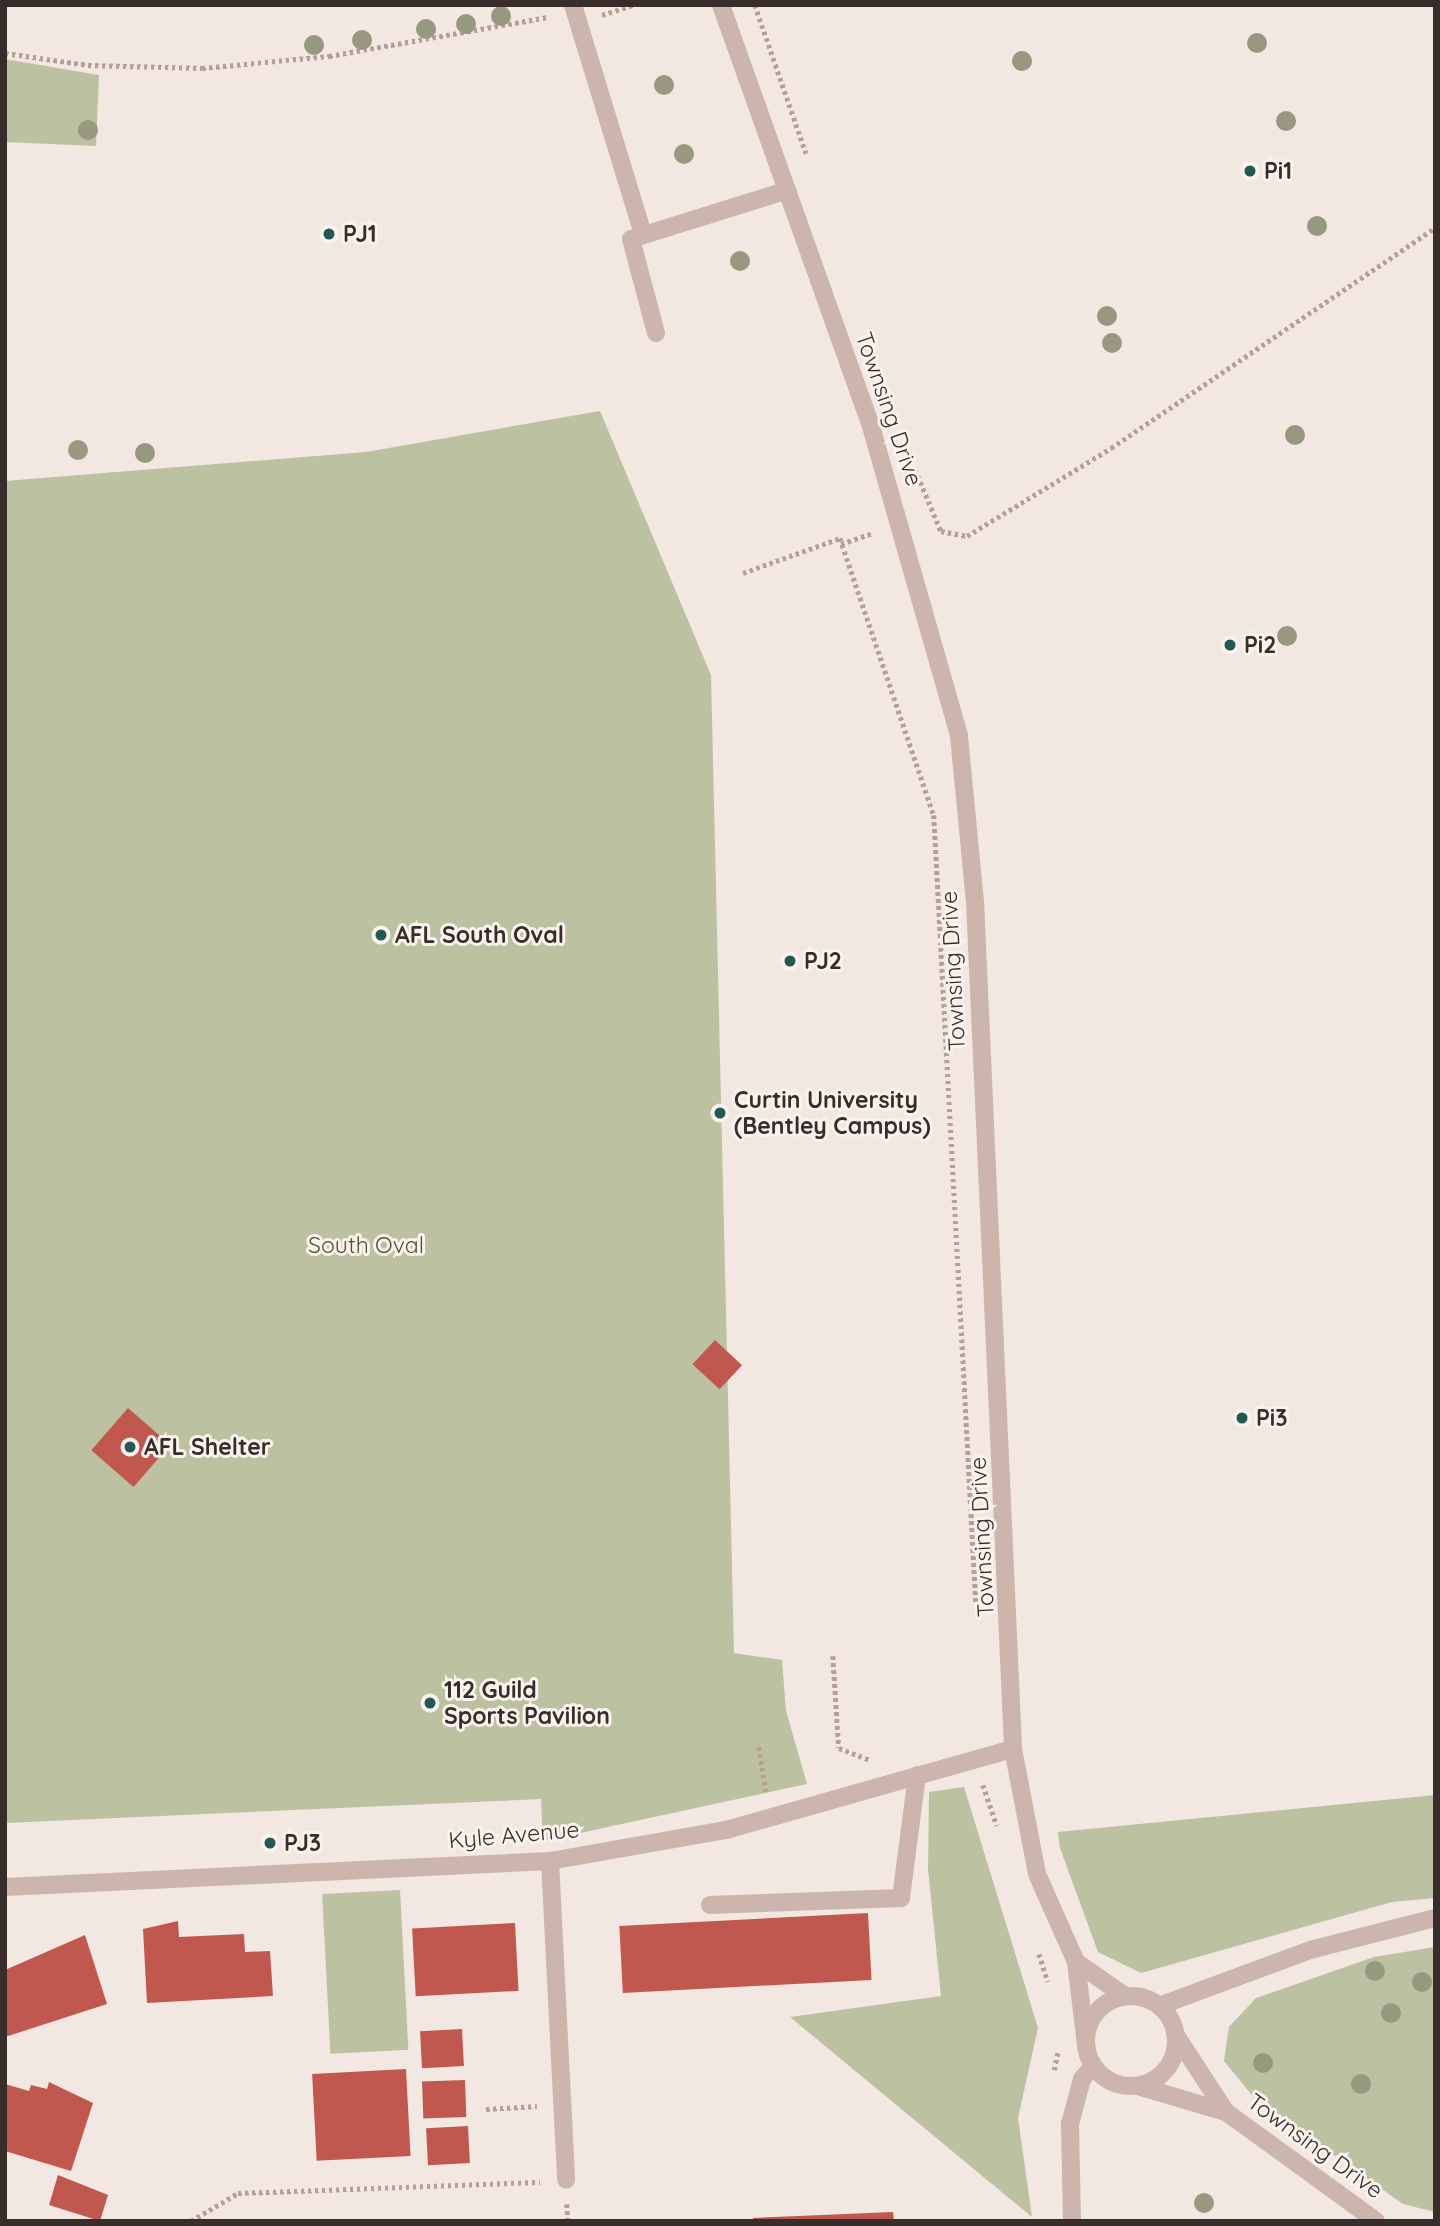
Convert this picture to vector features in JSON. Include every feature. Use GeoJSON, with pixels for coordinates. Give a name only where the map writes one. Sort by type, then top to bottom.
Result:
{"type":"FeatureCollection","features":[{"type":"Feature","properties":{"kind":"street","name":"Townsing Drive"},"geometry":{"type":"LineString","coordinates":[[721,5],[788,190],[908,540],[958,736],[975,901],[1013,1749],[1037,1874],[1076,1962],[1086,2045]]}},
{"type":"Feature","properties":{"kind":"street"},"geometry":{"type":"LineString","coordinates":[[576,14],[643,234]]}},
{"type":"Feature","properties":{"kind":"street"},"geometry":{"type":"LineString","coordinates":[[656,333],[631,239],[788,190]]}},
{"type":"Feature","properties":{"kind":"street","name":"Kyle Avenue"},"geometry":{"type":"LineString","coordinates":[[5,1887],[550,1861],[726,1829],[1013,1749]]}},
{"type":"Feature","properties":{"kind":"street"},"geometry":{"type":"LineString","coordinates":[[710,1905],[901,1898],[917,1775]]}},
{"type":"Feature","properties":{"kind":"street"},"geometry":{"type":"LineString","coordinates":[[550,1861],[566,2180]]}},
{"type":"Feature","properties":{"kind":"street"},"geometry":{"type":"LineString","coordinates":[[1076,1962],[1125,1996],[1159,2006],[1310,1950],[1435,1918]]}},
{"type":"Feature","properties":{"kind":"street"},"geometry":{"type":"LineString","coordinates":[[1125,1996],[1091,2018],[1086,2045],[1093,2066],[1106,2079],[1138,2085],[1171,2061],[1175,2034],[1159,2006]]}},
{"type":"Feature","properties":{"kind":"street","name":"Townsing Drive"},"geometry":{"type":"LineString","coordinates":[[1175,2034],[1226,2112]]}},
{"type":"Feature","properties":{"kind":"street"},"geometry":{"type":"LineString","coordinates":[[1072,2221],[1070,2124],[1082,2079],[1093,2066]]}},
{"type":"Feature","properties":{"kind":"street","name":"Townsing Drive"},"geometry":{"type":"LineString","coordinates":[[1138,2085],[1226,2112],[1376,2221]]}},
{"type":"Feature","properties":{"kind":"path"},"geometry":{"type":"LineString","coordinates":[[5,53],[88,65],[202,68],[329,56],[538,14],[554,26],[576,14],[633,5]]}},
{"type":"Feature","properties":{"kind":"path"},"geometry":{"type":"LineString","coordinates":[[755,5],[809,162]]}},
{"type":"Feature","properties":{"kind":"path"},"geometry":{"type":"LineString","coordinates":[[912,461],[941,531],[967,536],[1111,448],[1435,228]]}},
{"type":"Feature","properties":{"kind":"path"},"geometry":{"type":"LineString","coordinates":[[841,544],[881,530]]}},
{"type":"Feature","properties":{"kind":"path"},"geometry":{"type":"LineString","coordinates":[[743,573],[839,538],[934,815],[976,1611]]}},
{"type":"Feature","properties":{"kind":"path"},"geometry":{"type":"LineString","coordinates":[[833,1656],[839,1748],[876,1762]]}},
{"type":"Feature","properties":{"kind":"path"},"geometry":{"type":"LineString","coordinates":[[975,1759],[1001,1839]]}},
{"type":"Feature","properties":{"kind":"path"},"geometry":{"type":"LineString","coordinates":[[1036,1943],[1051,1992]]}},
{"type":"Feature","properties":{"kind":"path"},"geometry":{"type":"LineString","coordinates":[[1052,2078],[1060,2041]]}},
{"type":"Feature","properties":{"kind":"path"},"geometry":{"type":"LineString","coordinates":[[486,2109],[562,2105]]}},
{"type":"Feature","properties":{"kind":"path"},"geometry":{"type":"LineString","coordinates":[[191,2221],[239,2193],[566,2180]]}},
{"type":"Feature","properties":{"kind":"green space"},"geometry":{"type":"Polygon","coordinates":[[[5,59],[99,75],[96,146],[5,142],[5,59]]]}},
{"type":"Feature","properties":{"kind":"green space","name":"South Oval"},"geometry":{"type":"Polygon","coordinates":[[[600,411],[711,675],[734,1653],[782,1660],[786,1711],[807,1784],[543,1841],[541,1799],[5,1823],[5,481],[366,452],[600,411]]]}},
{"type":"Feature","properties":{"kind":"green space"},"geometry":{"type":"Polygon","coordinates":[[[964,1787],[1038,2028],[1018,2118],[1032,2217],[790,2017],[941,1996],[928,1869],[929,1792],[964,1787]]]}},
{"type":"Feature","properties":{"kind":"green space"},"geometry":{"type":"Polygon","coordinates":[[[1435,1795],[1435,1898],[1392,1902],[1141,1973],[1098,1952],[1060,1848],[1058,1832],[1435,1795]]]}},
{"type":"Feature","properties":{"kind":"green space"},"geometry":{"type":"Polygon","coordinates":[[[400,1890],[408,2050],[330,2054],[322,1894],[400,1890]]]}},
{"type":"Feature","properties":{"kind":"green space"},"geometry":{"type":"Polygon","coordinates":[[[1435,1947],[1435,2212],[1403,2204],[1256,2100],[1224,2061],[1229,2027],[1256,1998],[1374,1957],[1435,1947]]]}},
{"type":"Feature","properties":{"kind":"building"},"geometry":{"type":"Polygon","coordinates":[[[715,1340],[742,1365],[720,1389],[692,1364],[715,1340]]]}},
{"type":"Feature","properties":{"kind":"building","name":"AFL Shelter"},"geometry":{"type":"Polygon","coordinates":[[[128,1408],[170,1445],[134,1487],[91,1450],[128,1408]]]}},
{"type":"Feature","properties":{"kind":"building"},"geometry":{"type":"Polygon","coordinates":[[[868,1913],[872,1980],[623,1993],[619,1926],[868,1913]]]}},
{"type":"Feature","properties":{"kind":"building"},"geometry":{"type":"Polygon","coordinates":[[[178,1921],[179,1937],[244,1934],[245,1952],[270,1951],[273,1996],[147,2003],[143,1929],[178,1921]]]}},
{"type":"Feature","properties":{"kind":"building"},"geometry":{"type":"Polygon","coordinates":[[[515,1923],[519,1991],[416,1996],[412,1928],[515,1923]]]}},
{"type":"Feature","properties":{"kind":"building"},"geometry":{"type":"Polygon","coordinates":[[[85,1935],[107,2004],[5,2037],[5,1970],[85,1935]]]}},
{"type":"Feature","properties":{"kind":"building"},"geometry":{"type":"Polygon","coordinates":[[[462,2029],[464,2066],[422,2068],[420,2031],[462,2029]]]}},
{"type":"Feature","properties":{"kind":"building"},"geometry":{"type":"Polygon","coordinates":[[[406,2069],[411,2156],[317,2161],[312,2074],[406,2069]]]}},
{"type":"Feature","properties":{"kind":"building"},"geometry":{"type":"Polygon","coordinates":[[[465,2080],[466,2117],[423,2118],[422,2082],[465,2080]]]}},
{"type":"Feature","properties":{"kind":"building"},"geometry":{"type":"Polygon","coordinates":[[[49,2082],[93,2103],[71,2171],[5,2151],[5,2084],[29,2091],[31,2085],[47,2089],[49,2082]]]}},
{"type":"Feature","properties":{"kind":"building"},"geometry":{"type":"Polygon","coordinates":[[[468,2126],[470,2163],[428,2165],[426,2128],[468,2126]]]}},
{"type":"Feature","properties":{"kind":"building"},"geometry":{"type":"Polygon","coordinates":[[[58,2175],[108,2195],[100,2221],[49,2205],[58,2175]]]}},
{"type":"Feature","properties":{"kind":"building"},"geometry":{"type":"Polygon","coordinates":[[[893,2212],[894,2221],[753,2221],[753,2218],[893,2212]]]}},
{"type":"Feature","properties":{"kind":"place","name":"Pi1"},"geometry":{"type":"Point","coordinates":[1250,171]}},
{"type":"Feature","properties":{"kind":"place","name":"PJ1"},"geometry":{"type":"Point","coordinates":[329,234]}},
{"type":"Feature","properties":{"kind":"place","name":"Pi2"},"geometry":{"type":"Point","coordinates":[1230,645]}},
{"type":"Feature","properties":{"kind":"place","name":"AFL South Oval"},"geometry":{"type":"Point","coordinates":[381,935]}},
{"type":"Feature","properties":{"kind":"place","name":"PJ2"},"geometry":{"type":"Point","coordinates":[790,961]}},
{"type":"Feature","properties":{"kind":"place","name":"Curtin University (Bentley Campus)"},"geometry":{"type":"Point","coordinates":[720,1113]}},
{"type":"Feature","properties":{"kind":"place","name":"Pi3"},"geometry":{"type":"Point","coordinates":[1242,1418]}},
{"type":"Feature","properties":{"kind":"place","name":"AFL Shelter"},"geometry":{"type":"Point","coordinates":[130,1447]}},
{"type":"Feature","properties":{"kind":"place","name":"112 Guild Sports Pavilion"},"geometry":{"type":"Point","coordinates":[430,1703]}},
{"type":"Feature","properties":{"kind":"place","name":"PJ3"},"geometry":{"type":"Point","coordinates":[270,1843]}}]}
